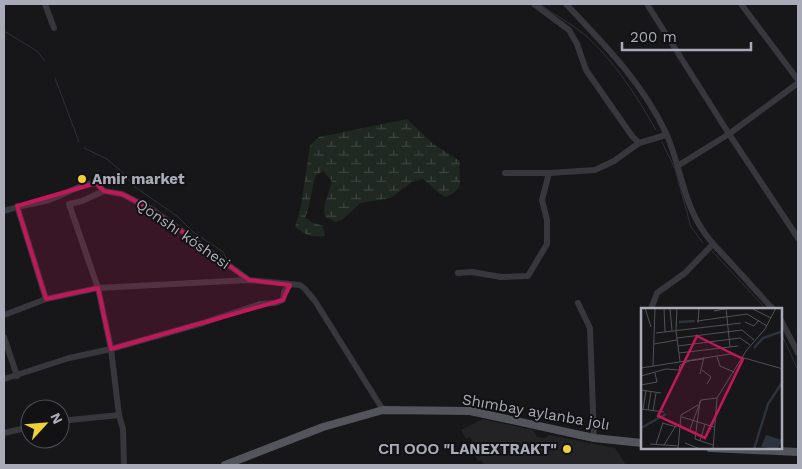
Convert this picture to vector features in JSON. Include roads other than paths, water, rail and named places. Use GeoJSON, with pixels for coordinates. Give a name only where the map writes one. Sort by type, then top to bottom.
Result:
{"type":"FeatureCollection","features":[{"type":"Feature","properties":{"kind":"main road","name":"Shımbay aylanba jolı"},"geometry":{"type":"LineString","coordinates":[[225,465],[323,427],[383,410],[470,411],[594,438],[641,443]]}},
{"type":"Feature","properties":{"kind":"main road"},"geometry":{"type":"LineString","coordinates":[[732,449],[798,452]]}},
{"type":"Feature","properties":{"kind":"street"},"geometry":{"type":"LineString","coordinates":[[45,4],[54,28]]}},
{"type":"Feature","properties":{"kind":"street"},"geometry":{"type":"LineString","coordinates":[[534,4],[569,30],[577,44],[586,70],[632,136],[639,143]]}},
{"type":"Feature","properties":{"kind":"street"},"geometry":{"type":"LineString","coordinates":[[566,4],[633,78],[644,93],[679,165],[694,215],[702,229],[713,244],[772,308]]}},
{"type":"Feature","properties":{"kind":"street"},"geometry":{"type":"LineString","coordinates":[[647,4],[729,134],[798,238]]}},
{"type":"Feature","properties":{"kind":"street"},"geometry":{"type":"LineString","coordinates":[[679,165],[729,134],[798,82],[741,4]]}},
{"type":"Feature","properties":{"kind":"street"},"geometry":{"type":"LineString","coordinates":[[505,173],[595,170],[614,161],[639,143],[666,135]]}},
{"type":"Feature","properties":{"kind":"street"},"geometry":{"type":"LineString","coordinates":[[458,273],[472,272],[501,277],[528,276],[547,244],[547,220],[542,200],[549,173]]}},
{"type":"Feature","properties":{"kind":"street","name":"Qonshı kóshesi"},"geometry":{"type":"LineString","coordinates":[[4,212],[17,206],[49,200],[87,184],[96,183],[104,191],[122,194],[153,210],[249,280]]}},
{"type":"Feature","properties":{"kind":"street"},"geometry":{"type":"LineString","coordinates":[[104,191],[70,204],[98,288],[111,350],[119,415],[123,429],[124,465]]}},
{"type":"Feature","properties":{"kind":"street"},"geometry":{"type":"LineString","coordinates":[[17,206],[46,298]]}},
{"type":"Feature","properties":{"kind":"street"},"geometry":{"type":"LineString","coordinates":[[651,308],[657,293],[685,274],[713,244]]}},
{"type":"Feature","properties":{"kind":"street","name":"Qonshı kóshesi"},"geometry":{"type":"LineString","coordinates":[[4,315],[46,298],[98,288],[249,280],[300,286],[315,301],[383,410]]}},
{"type":"Feature","properties":{"kind":"street"},"geometry":{"type":"LineString","coordinates":[[4,379],[69,358],[111,350],[260,304],[282,300],[284,292],[290,285]]}},
{"type":"Feature","properties":{"kind":"street"},"geometry":{"type":"LineString","coordinates":[[578,302],[590,328],[594,438]]}},
{"type":"Feature","properties":{"kind":"street"},"geometry":{"type":"LineString","coordinates":[[782,322],[798,353]]}},
{"type":"Feature","properties":{"kind":"street"},"geometry":{"type":"LineString","coordinates":[[4,338],[18,376]]}},
{"type":"Feature","properties":{"kind":"street"},"geometry":{"type":"LineString","coordinates":[[70,420],[119,415]]}},
{"type":"Feature","properties":{"kind":"street"},"geometry":{"type":"LineString","coordinates":[[4,433],[20,429]]}},
{"type":"Feature","properties":{"kind":"waterway"},"geometry":{"type":"LineString","coordinates":[[540,4],[580,31],[596,45],[633,92],[656,130]]}},
{"type":"Feature","properties":{"kind":"waterway"},"geometry":{"type":"LineString","coordinates":[[4,31],[37,51],[45,61]]}},
{"type":"Feature","properties":{"kind":"waterway"},"geometry":{"type":"LineString","coordinates":[[55,78],[79,142]]}},
{"type":"Feature","properties":{"kind":"waterway"},"geometry":{"type":"LineString","coordinates":[[662,142],[675,169],[691,227],[703,243]]}},
{"type":"Feature","properties":{"kind":"waterway"},"geometry":{"type":"LineString","coordinates":[[84,148],[107,159],[135,187],[177,216],[192,231],[223,252],[227,260]]}},
{"type":"Feature","properties":{"kind":"waterway"},"geometry":{"type":"LineString","coordinates":[[712,251],[765,308]]}},
{"type":"Feature","properties":{"kind":"waterway"},"geometry":{"type":"LineString","coordinates":[[782,335],[798,370]]}},
{"type":"Feature","properties":{"kind":"place","name":"Amir market"},"geometry":{"type":"Point","coordinates":[82,179]}},
{"type":"Feature","properties":{"kind":"place","name":"СП ООО \"LANEXTRAKT\""},"geometry":{"type":"Point","coordinates":[567,449]}}]}
